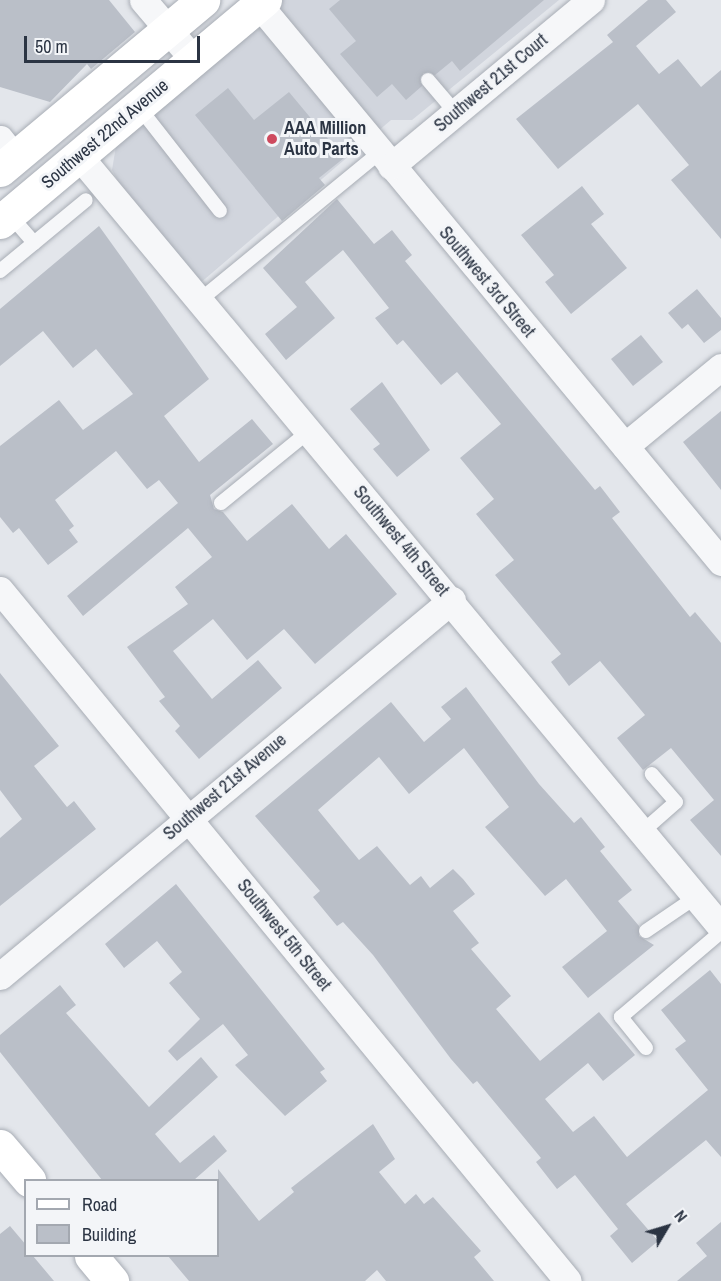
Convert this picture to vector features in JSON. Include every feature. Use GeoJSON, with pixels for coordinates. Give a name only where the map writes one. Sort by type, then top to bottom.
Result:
{"type":"FeatureCollection","features":[{"type":"Feature","properties":{"kind":"main road"},"geometry":{"type":"LineString","coordinates":[[5,156],[168,30],[203,0]]}},
{"type":"Feature","properties":{"kind":"main road","name":"Southwest 22nd Avenue"},"geometry":{"type":"LineString","coordinates":[[5,218],[260,2]]}},
{"type":"Feature","properties":{"kind":"main road"},"geometry":{"type":"LineString","coordinates":[[0,1146],[28,1179]]}},
{"type":"Feature","properties":{"kind":"main road"},"geometry":{"type":"LineString","coordinates":[[92,1257],[112,1281]]}},
{"type":"Feature","properties":{"kind":"street"},"geometry":{"type":"LineString","coordinates":[[143,0],[194,60]]}},
{"type":"Feature","properties":{"kind":"street","name":"Southwest 21st Court"},"geometry":{"type":"LineString","coordinates":[[386,159],[456,113],[591,0]]}},
{"type":"Feature","properties":{"kind":"street","name":"Southwest 3rd Street"},"geometry":{"type":"LineString","coordinates":[[260,2],[386,159],[721,562]]}},
{"type":"Feature","properties":{"kind":"street","name":"Southwest 4th Street"},"geometry":{"type":"LineString","coordinates":[[79,156],[308,432],[452,600],[721,927]]}},
{"type":"Feature","properties":{"kind":"street"},"geometry":{"type":"LineString","coordinates":[[625,446],[721,367]]}},
{"type":"Feature","properties":{"kind":"street","name":"Southwest 5th Street"},"geometry":{"type":"LineString","coordinates":[[0,590],[568,1281]]}},
{"type":"Feature","properties":{"kind":"street","name":"Southwest 21st Avenue"},"geometry":{"type":"LineString","coordinates":[[0,976],[452,600]]}},
{"type":"Feature","properties":{"kind":"lane"},"geometry":{"type":"LineString","coordinates":[[428,80],[456,113]]}},
{"type":"Feature","properties":{"kind":"lane"},"geometry":{"type":"LineString","coordinates":[[138,106],[220,211]]}},
{"type":"Feature","properties":{"kind":"lane"},"geometry":{"type":"LineString","coordinates":[[200,300],[386,159]]}},
{"type":"Feature","properties":{"kind":"lane"},"geometry":{"type":"LineString","coordinates":[[0,271],[87,200]]}},
{"type":"Feature","properties":{"kind":"lane"},"geometry":{"type":"LineString","coordinates":[[5,218],[34,243]]}},
{"type":"Feature","properties":{"kind":"lane"},"geometry":{"type":"LineString","coordinates":[[221,503],[308,432]]}},
{"type":"Feature","properties":{"kind":"lane"},"geometry":{"type":"LineString","coordinates":[[642,832],[675,802],[652,774]]}},
{"type":"Feature","properties":{"kind":"lane"},"geometry":{"type":"LineString","coordinates":[[646,931],[696,897]]}},
{"type":"Feature","properties":{"kind":"lane"},"geometry":{"type":"LineString","coordinates":[[646,1048],[621,1017],[721,932]]}},
{"type":"Feature","properties":{"kind":"shaded area"},"geometry":{"type":"Polygon","coordinates":[[[283,0],[559,0],[412,120],[391,120],[199,284],[128,200],[112,170],[117,140],[283,0]]]}},
{"type":"Feature","properties":{"kind":"building"},"geometry":{"type":"Polygon","coordinates":[[[0,0],[109,0],[135,32],[91,69],[87,64],[50,102],[0,87],[0,0]]]}},
{"type":"Feature","properties":{"kind":"building"},"geometry":{"type":"Polygon","coordinates":[[[340,0],[544,0],[460,71],[452,61],[435,75],[423,73],[422,86],[406,100],[392,84],[377,97],[340,54],[356,41],[329,9],[340,0]]]}},
{"type":"Feature","properties":{"kind":"building"},"geometry":{"type":"Polygon","coordinates":[[[648,0],[666,0],[676,12],[636,46],[659,74],[678,59],[701,87],[721,70],[721,239],[671,180],[689,165],[638,104],[558,169],[516,119],[613,42],[607,35],[648,0]]]}},
{"type":"Feature","properties":{"kind":"building","name":"AAA Million Auto Parts"},"geometry":{"type":"Polygon","coordinates":[[[228,88],[254,120],[289,92],[344,158],[319,178],[325,185],[282,221],[195,115],[228,88]]]}},
{"type":"Feature","properties":{"kind":"building"},"geometry":{"type":"Polygon","coordinates":[[[582,186],[604,214],[591,224],[627,268],[571,314],[545,282],[554,275],[521,235],[582,186]]]}},
{"type":"Feature","properties":{"kind":"building"},"geometry":{"type":"Polygon","coordinates":[[[337,199],[374,244],[392,230],[412,255],[405,261],[595,490],[600,486],[620,512],[612,518],[690,617],[695,612],[721,643],[721,856],[690,820],[714,800],[671,748],[643,770],[617,738],[645,715],[600,661],[569,686],[551,662],[561,654],[495,575],[514,560],[476,514],[494,499],[460,458],[501,424],[457,372],[441,385],[403,340],[397,345],[375,318],[389,308],[343,250],[305,282],[335,318],[286,360],[265,334],[297,307],[263,268],[337,199]]]}},
{"type":"Feature","properties":{"kind":"building"},"geometry":{"type":"Polygon","coordinates":[[[99,226],[209,379],[164,416],[199,462],[252,419],[273,444],[210,495],[214,509],[223,512],[247,541],[292,504],[329,549],[346,534],[397,594],[315,664],[284,629],[247,660],[213,619],[173,651],[212,699],[258,660],[282,688],[199,759],[175,731],[180,726],[159,701],[165,697],[127,647],[188,604],[175,587],[212,557],[188,528],[83,616],[67,596],[178,503],[159,480],[147,489],[116,451],[55,500],[74,526],[69,530],[78,542],[48,565],[19,528],[13,533],[0,517],[0,446],[59,400],[83,430],[133,394],[96,349],[73,368],[43,331],[0,366],[0,309],[99,226]]]}},
{"type":"Feature","properties":{"kind":"building"},"geometry":{"type":"Polygon","coordinates":[[[697,289],[721,318],[721,330],[704,343],[688,324],[682,329],[668,313],[697,289]]]}},
{"type":"Feature","properties":{"kind":"building"},"geometry":{"type":"Polygon","coordinates":[[[641,335],[663,362],[633,386],[611,359],[641,335]]]}},
{"type":"Feature","properties":{"kind":"building"},"geometry":{"type":"Polygon","coordinates":[[[382,382],[430,450],[397,477],[373,449],[380,444],[350,409],[382,382]]]}},
{"type":"Feature","properties":{"kind":"building"},"geometry":{"type":"Polygon","coordinates":[[[721,411],[721,490],[683,442],[721,411]]]}},
{"type":"Feature","properties":{"kind":"building"},"geometry":{"type":"Polygon","coordinates":[[[0,673],[59,746],[34,766],[67,807],[74,801],[96,829],[0,906],[0,838],[22,819],[0,790],[0,673]]]}},
{"type":"Feature","properties":{"kind":"building"},"geometry":{"type":"Polygon","coordinates":[[[466,687],[539,784],[574,823],[581,817],[605,847],[600,851],[632,890],[618,901],[639,926],[639,936],[654,945],[588,998],[562,967],[607,931],[566,879],[545,896],[485,827],[509,807],[464,748],[409,794],[379,757],[318,810],[359,860],[377,846],[410,885],[421,876],[430,888],[453,869],[463,879],[475,894],[453,911],[479,943],[471,949],[511,996],[496,1009],[540,1061],[599,1012],[635,1055],[603,1081],[588,1063],[545,1099],[573,1132],[594,1116],[627,1157],[708,1090],[675,1049],[686,1041],[661,1010],[710,970],[721,984],[721,1157],[706,1140],[626,1204],[658,1241],[632,1263],[610,1236],[618,1229],[575,1175],[557,1189],[536,1162],[541,1158],[477,1081],[473,1084],[451,1059],[373,955],[343,922],[337,926],[313,897],[320,891],[255,816],[391,702],[424,742],[451,719],[441,707],[466,687]]]}},
{"type":"Feature","properties":{"kind":"building"},"geometry":{"type":"Polygon","coordinates":[[[176,884],[325,1069],[320,1072],[327,1081],[285,1116],[235,1065],[248,1055],[223,1024],[177,1061],[168,1051],[200,1019],[169,983],[182,972],[157,941],[124,968],[105,944],[176,884]]]}},
{"type":"Feature","properties":{"kind":"building"},"geometry":{"type":"Polygon","coordinates":[[[60,985],[76,1005],[66,1013],[149,1107],[201,1057],[218,1077],[155,1134],[180,1163],[214,1135],[227,1151],[195,1179],[101,1179],[0,1052],[0,1035],[60,985]]]}},
{"type":"Feature","properties":{"kind":"building"},"geometry":{"type":"Polygon","coordinates":[[[373,1124],[395,1159],[379,1172],[405,1204],[416,1194],[424,1204],[433,1197],[481,1251],[474,1257],[494,1281],[386,1281],[377,1270],[365,1281],[189,1281],[169,1257],[219,1257],[218,1169],[259,1221],[294,1192],[291,1188],[373,1124]]]}},
{"type":"Feature","properties":{"kind":"building"},"geometry":{"type":"Polygon","coordinates":[[[721,1222],[721,1281],[677,1281],[707,1256],[696,1243],[721,1222]]]}},
{"type":"Feature","properties":{"kind":"building"},"geometry":{"type":"Polygon","coordinates":[[[10,1226],[24,1243],[24,1257],[34,1257],[54,1281],[0,1281],[0,1234],[10,1226]]]}},
{"type":"Feature","properties":{"kind":"place","name":"AAA Million Auto Parts"},"geometry":{"type":"Point","coordinates":[272,139]}}]}
